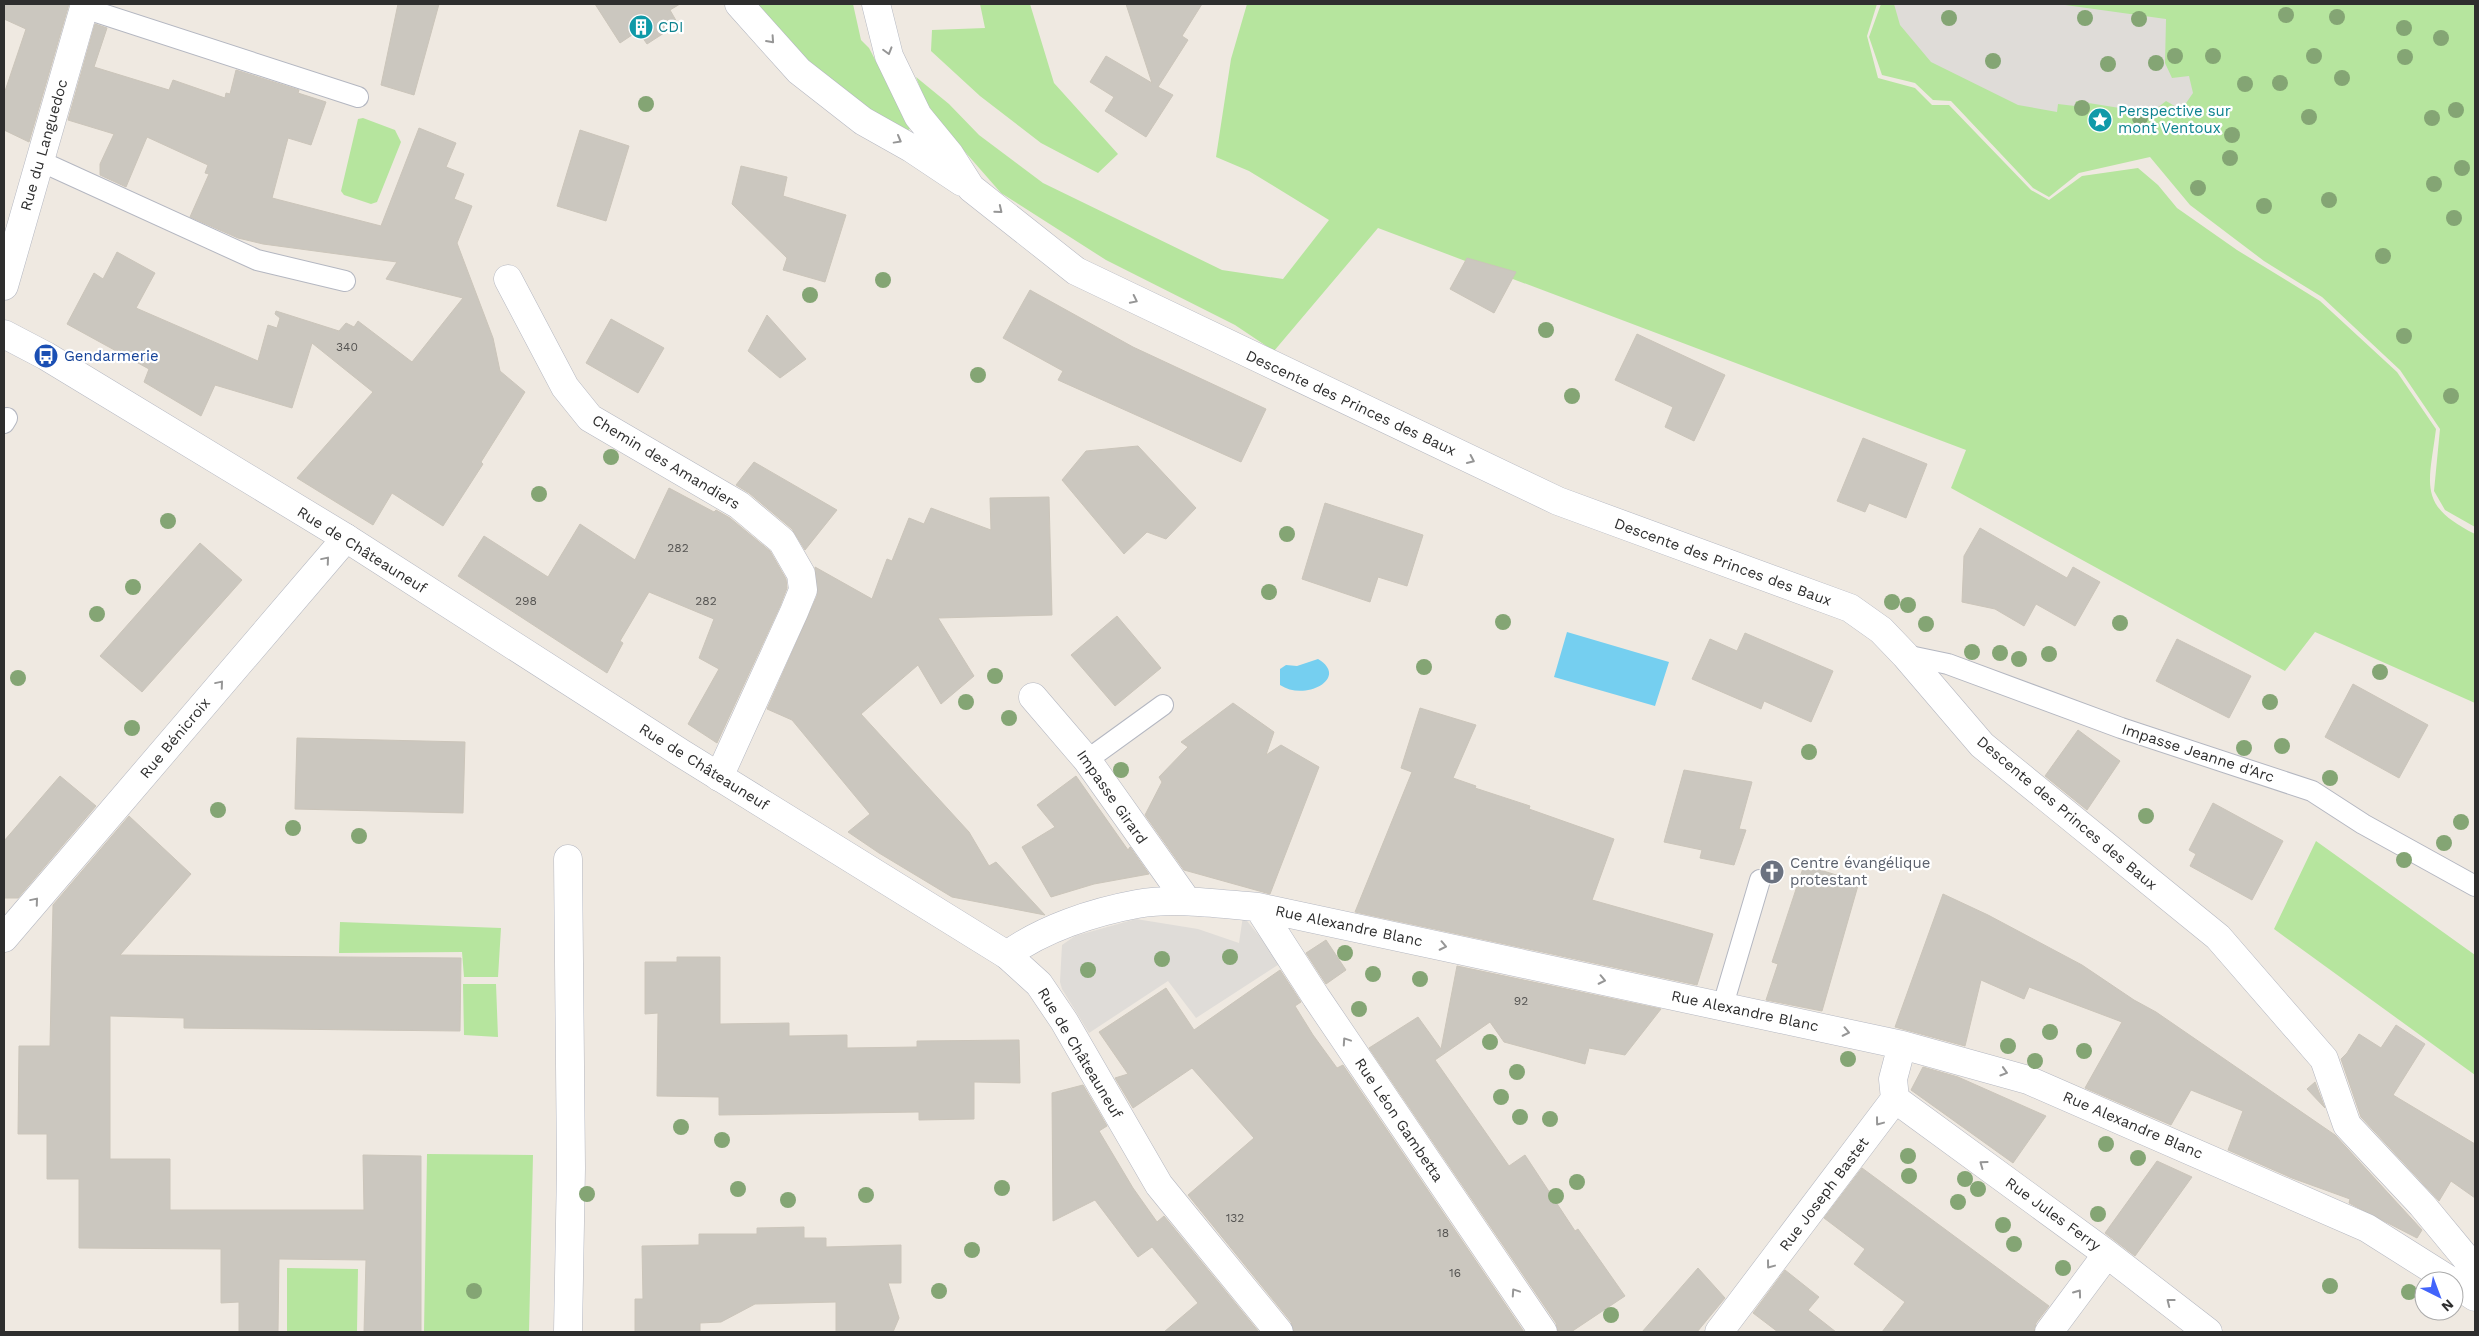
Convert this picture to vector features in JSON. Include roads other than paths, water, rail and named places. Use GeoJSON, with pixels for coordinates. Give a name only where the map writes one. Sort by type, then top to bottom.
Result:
{"type":"FeatureCollection","features":[{"type":"Feature","properties":{"kind":"street"},"geometry":{"type":"LineString","coordinates":[[739,4],[799,71],[863,121],[911,148],[971,188]]}},
{"type":"Feature","properties":{"kind":"street","name":"Descente des Princes des Baux"},"geometry":{"type":"LineString","coordinates":[[876,4],[889,56],[918,116],[950,155],[971,188],[1076,271],[1558,502],[1850,608],[1881,630],[1905,655],[1982,745],[2218,937],[2324,1060],[2348,1125],[2422,1205],[2475,1269]]}},
{"type":"Feature","properties":{"kind":"street","name":"Rue du Languedoc"},"geometry":{"type":"LineString","coordinates":[[4,286],[85,6]]}},
{"type":"Feature","properties":{"kind":"street","name":"Chemin des Amandiers"},"geometry":{"type":"LineString","coordinates":[[508,279],[565,387],[590,418],[739,505],[782,541],[802,574],[803,590],[800,598],[719,777]]}},
{"type":"Feature","properties":{"kind":"street","name":"Rue de Châteauneuf"},"geometry":{"type":"LineString","coordinates":[[4,334],[46,356],[346,538],[719,777],[1007,955],[1039,984],[1064,1021],[1159,1186],[1279,1332]]}},
{"type":"Feature","properties":{"kind":"street","name":"Rue Bénicroix"},"geometry":{"type":"LineString","coordinates":[[4,938],[346,538]]}},
{"type":"Feature","properties":{"kind":"street","name":"Impasse Girard"},"geometry":{"type":"LineString","coordinates":[[1033,697],[1087,760],[1187,902]]}},
{"type":"Feature","properties":{"kind":"street"},"geometry":{"type":"LineString","coordinates":[[568,860],[571,1168],[568,1332]]}},
{"type":"Feature","properties":{"kind":"street","name":"Rue Alexandre Blanc"},"geometry":{"type":"LineString","coordinates":[[1007,955],[1018,946],[1063,924],[1137,904],[1187,902],[1258,907],[1723,1005],[1902,1045],[2028,1080],[2366,1228],[2435,1271]]}},
{"type":"Feature","properties":{"kind":"street","name":"Rue Léon Gambetta"},"geometry":{"type":"LineString","coordinates":[[1258,907],[1316,997],[1543,1332]]}},
{"type":"Feature","properties":{"kind":"street"},"geometry":{"type":"LineString","coordinates":[[1895,1099],[1892,1079],[1902,1045]]}},
{"type":"Feature","properties":{"kind":"street","name":"Rue Jules Ferry"},"geometry":{"type":"LineString","coordinates":[[1895,1099],[2107,1254],[2208,1332]]}},
{"type":"Feature","properties":{"kind":"street","name":"Rue Joseph Bastet"},"geometry":{"type":"LineString","coordinates":[[1723,1331],[1895,1099]]}},
{"type":"Feature","properties":{"kind":"street"},"geometry":{"type":"LineString","coordinates":[[2049,1332],[2107,1254]]}},
{"type":"Feature","properties":{"kind":"street","name":"Rue Alexandre Blanc"},"geometry":{"type":"LineString","coordinates":[[2464,1290],[2475,1297]]}},
{"type":"Feature","properties":{"kind":"lane"},"geometry":{"type":"LineString","coordinates":[[85,6],[358,97]]}},
{"type":"Feature","properties":{"kind":"lane"},"geometry":{"type":"LineString","coordinates":[[40,161],[258,260],[344,280]]}},
{"type":"Feature","properties":{"kind":"lane","name":"Impasse Jeanne d'Arc"},"geometry":{"type":"LineString","coordinates":[[1905,655],[1948,664],[2121,728],[2312,790],[2363,824],[2475,886]]}},
{"type":"Feature","properties":{"kind":"lane"},"geometry":{"type":"LineString","coordinates":[[1087,760],[1163,705]]}},
{"type":"Feature","properties":{"kind":"lane"},"geometry":{"type":"LineString","coordinates":[[1723,1005],[1760,880]]}},
{"type":"Feature","properties":{"kind":"water"},"geometry":{"type":"Polygon","coordinates":[[[1567,632],[1669,662],[1655,706],[1554,677],[1567,632]]]}},
{"type":"Feature","properties":{"kind":"water"},"geometry":{"type":"Polygon","coordinates":[[[1318,659],[1327,666],[1329,673],[1327,680],[1320,686],[1301,691],[1290,690],[1280,685],[1280,669],[1286,665],[1297,666],[1318,659]]]}},
{"type":"Feature","properties":{"kind":"place","name":"CDI"},"geometry":{"type":"Point","coordinates":[641,27]}},
{"type":"Feature","properties":{"kind":"place","name":"Perspective sur mont Ventoux"},"geometry":{"type":"Point","coordinates":[2100,120]}},
{"type":"Feature","properties":{"kind":"place","name":"Gendarmerie"},"geometry":{"type":"Point","coordinates":[46,356]}},
{"type":"Feature","properties":{"kind":"place","name":"Centre évangélique protestant"},"geometry":{"type":"Point","coordinates":[1772,872]}}]}
